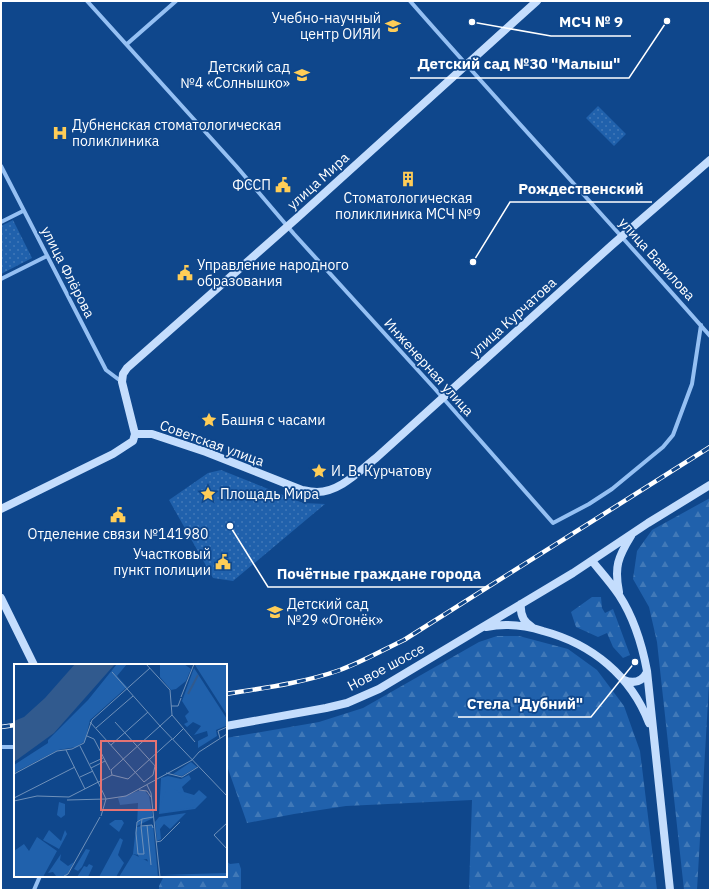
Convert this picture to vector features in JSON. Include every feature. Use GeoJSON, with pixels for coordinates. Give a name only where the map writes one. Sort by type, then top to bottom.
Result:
{"type":"FeatureCollection","features":[{"type":"Feature","properties":{"kind":"main road","name":"улица Мира"},"geometry":{"type":"LineString","coordinates":[[122,382],[123,374],[138,358],[288,226],[536,1]]}},
{"type":"Feature","properties":{"kind":"main road","name":"улица Курчатова"},"geometry":{"type":"LineString","coordinates":[[330,489],[345,482],[376,458],[623,236],[710,160]]}},
{"type":"Feature","properties":{"kind":"main road"},"geometry":{"type":"LineString","coordinates":[[1,509],[113,454],[133,440],[135,434],[122,382]]}},
{"type":"Feature","properties":{"kind":"main road","name":"Советская улица"},"geometry":{"type":"LineString","coordinates":[[135,434],[152,434],[217,456],[302,490],[318,492],[330,489]]}},
{"type":"Feature","properties":{"kind":"main road"},"geometry":{"type":"LineString","coordinates":[[592,561],[633,533],[710,485]]}},
{"type":"Feature","properties":{"kind":"main road","name":"Новое шоссе"},"geometry":{"type":"LineString","coordinates":[[619,595],[616,581],[617,563],[622,550],[633,533]]}},
{"type":"Feature","properties":{"kind":"main road","name":"Новое шоссе"},"geometry":{"type":"LineString","coordinates":[[227,726],[326,708],[364,696],[379,689],[592,561],[619,595],[637,632],[642,648],[647,671],[670,890]]}},
{"type":"Feature","properties":{"kind":"main road"},"geometry":{"type":"LineString","coordinates":[[1,598],[34,664]]}},
{"type":"Feature","properties":{"kind":"main road"},"geometry":{"type":"LineString","coordinates":[[521,604],[520,612],[524,620],[529,626],[535,628]]}},
{"type":"Feature","properties":{"kind":"main road","name":"Новое шоссе"},"geometry":{"type":"LineString","coordinates":[[482,628],[507,625],[525,626],[559,635],[588,649],[606,662],[624,680],[646,715],[654,742]]}},
{"type":"Feature","properties":{"kind":"main road"},"geometry":{"type":"LineString","coordinates":[[624,680],[635,682],[641,680],[647,671]]}},
{"type":"Feature","properties":{"kind":"street","name":"Инженерная улица"},"geometry":{"type":"LineString","coordinates":[[88,1],[553,523],[589,504],[612,489],[663,446],[673,435],[692,384],[701,325]]}},
{"type":"Feature","properties":{"kind":"street"},"geometry":{"type":"LineString","coordinates":[[127,44],[176,1]]}},
{"type":"Feature","properties":{"kind":"street","name":"улица Вавилова"},"geometry":{"type":"LineString","coordinates":[[410,1],[623,236],[710,336]]}},
{"type":"Feature","properties":{"kind":"street","name":"улица Флёрова"},"geometry":{"type":"LineString","coordinates":[[1,166],[106,370],[122,382]]}},
{"type":"Feature","properties":{"kind":"street"},"geometry":{"type":"LineString","coordinates":[[1,222],[23,211]]}},
{"type":"Feature","properties":{"kind":"street"},"geometry":{"type":"LineString","coordinates":[[1,279],[47,256]]}},
{"type":"Feature","properties":{"kind":"street"},"geometry":{"type":"LineString","coordinates":[[1,747],[14,747]]}},
{"type":"Feature","properties":{"kind":"street"},"geometry":{"type":"LineString","coordinates":[[34,890],[40,877]]}},
{"type":"Feature","properties":{"kind":"green space"},"geometry":{"type":"Polygon","coordinates":[[[598,106],[626,134],[614,146],[586,118],[598,106]]]}},
{"type":"Feature","properties":{"kind":"green space"},"geometry":{"type":"Polygon","coordinates":[[[13,220],[32,258],[1,274],[1,226],[13,220]]]}},
{"type":"Feature","properties":{"kind":"green space"},"geometry":{"type":"Polygon","coordinates":[[[221,470],[303,503],[325,504],[233,581],[213,578],[169,500],[208,473],[221,470]]]}},
{"type":"Feature","properties":{"kind":"green space"},"geometry":{"type":"Polygon","coordinates":[[[710,498],[710,667],[697,890],[684,890],[657,642],[649,607],[633,579],[637,551],[652,530],[710,498]]]}},
{"type":"Feature","properties":{"kind":"green space"},"geometry":{"type":"Polygon","coordinates":[[[592,597],[601,597],[602,608],[605,613],[613,609],[630,655],[623,658],[613,647],[607,633],[598,637],[576,627],[571,612],[592,597]]]}},
{"type":"Feature","properties":{"kind":"green space"},"geometry":{"type":"Polygon","coordinates":[[[497,636],[519,636],[568,649],[597,670],[624,706],[640,751],[657,890],[469,890],[472,800],[346,806],[247,823],[227,766],[227,738],[319,722],[363,708],[479,642],[497,636]]]}},
{"type":"Feature","properties":{"kind":"green space"},"geometry":{"type":"Polygon","coordinates":[[[227,862],[230,864],[239,863],[241,869],[241,890],[159,890],[159,886],[164,877],[227,877],[227,862]]]}},
{"type":"Feature","properties":{"kind":"railway"},"geometry":{"type":"LineString","coordinates":[[227,694],[283,685],[326,675],[356,663],[404,640],[710,447]]}},
{"type":"Feature","properties":{"kind":"railway"},"geometry":{"type":"LineString","coordinates":[[1,727],[14,725]]}},
{"type":"Feature","properties":{"kind":"place","name":"Детский сад №30 \"Малыш\""},"geometry":{"type":"Point","coordinates":[667,21]}},
{"type":"Feature","properties":{"kind":"place","name":"МСЧ № 9"},"geometry":{"type":"Point","coordinates":[472,22]}},
{"type":"Feature","properties":{"kind":"place","name":"Учебно-научный центр ОИЯИ"},"geometry":{"type":"Point","coordinates":[393,26]}},
{"type":"Feature","properties":{"kind":"place","name":"Детский сад №4 «Солнышко»"},"geometry":{"type":"Point","coordinates":[302,75]}},
{"type":"Feature","properties":{"kind":"place","name":"Дубненская стоматологическая поликлиника"},"geometry":{"type":"Point","coordinates":[60,133]}},
{"type":"Feature","properties":{"kind":"place","name":"Стоматологическая поликлиника МСЧ №9"},"geometry":{"type":"Point","coordinates":[408,179]}},
{"type":"Feature","properties":{"kind":"place","name":"ФССП"},"geometry":{"type":"Point","coordinates":[283,185]}},
{"type":"Feature","properties":{"kind":"place","name":"Рождественский"},"geometry":{"type":"Point","coordinates":[473,262]}},
{"type":"Feature","properties":{"kind":"place","name":"Управление народного образования"},"geometry":{"type":"Point","coordinates":[185,273]}},
{"type":"Feature","properties":{"kind":"place","name":"Башня с часами"},"geometry":{"type":"Point","coordinates":[209,420]}},
{"type":"Feature","properties":{"kind":"place","name":"И. В. Курчатову"},"geometry":{"type":"Point","coordinates":[319,471]}},
{"type":"Feature","properties":{"kind":"place","name":"Площадь Мира"},"geometry":{"type":"Point","coordinates":[208,494]}},
{"type":"Feature","properties":{"kind":"place","name":"Отделение связи №141980"},"geometry":{"type":"Point","coordinates":[118,515]}},
{"type":"Feature","properties":{"kind":"place","name":"Почётные граждане города"},"geometry":{"type":"Point","coordinates":[230,526]}},
{"type":"Feature","properties":{"kind":"place","name":"Участковый пункт полиции"},"geometry":{"type":"Point","coordinates":[223,562]}},
{"type":"Feature","properties":{"kind":"place","name":"Детский сад №29 «Огонёк»"},"geometry":{"type":"Point","coordinates":[275,612]}},
{"type":"Feature","properties":{"kind":"place","name":"Стела \"Дубний\""},"geometry":{"type":"Point","coordinates":[635,662]}}]}
